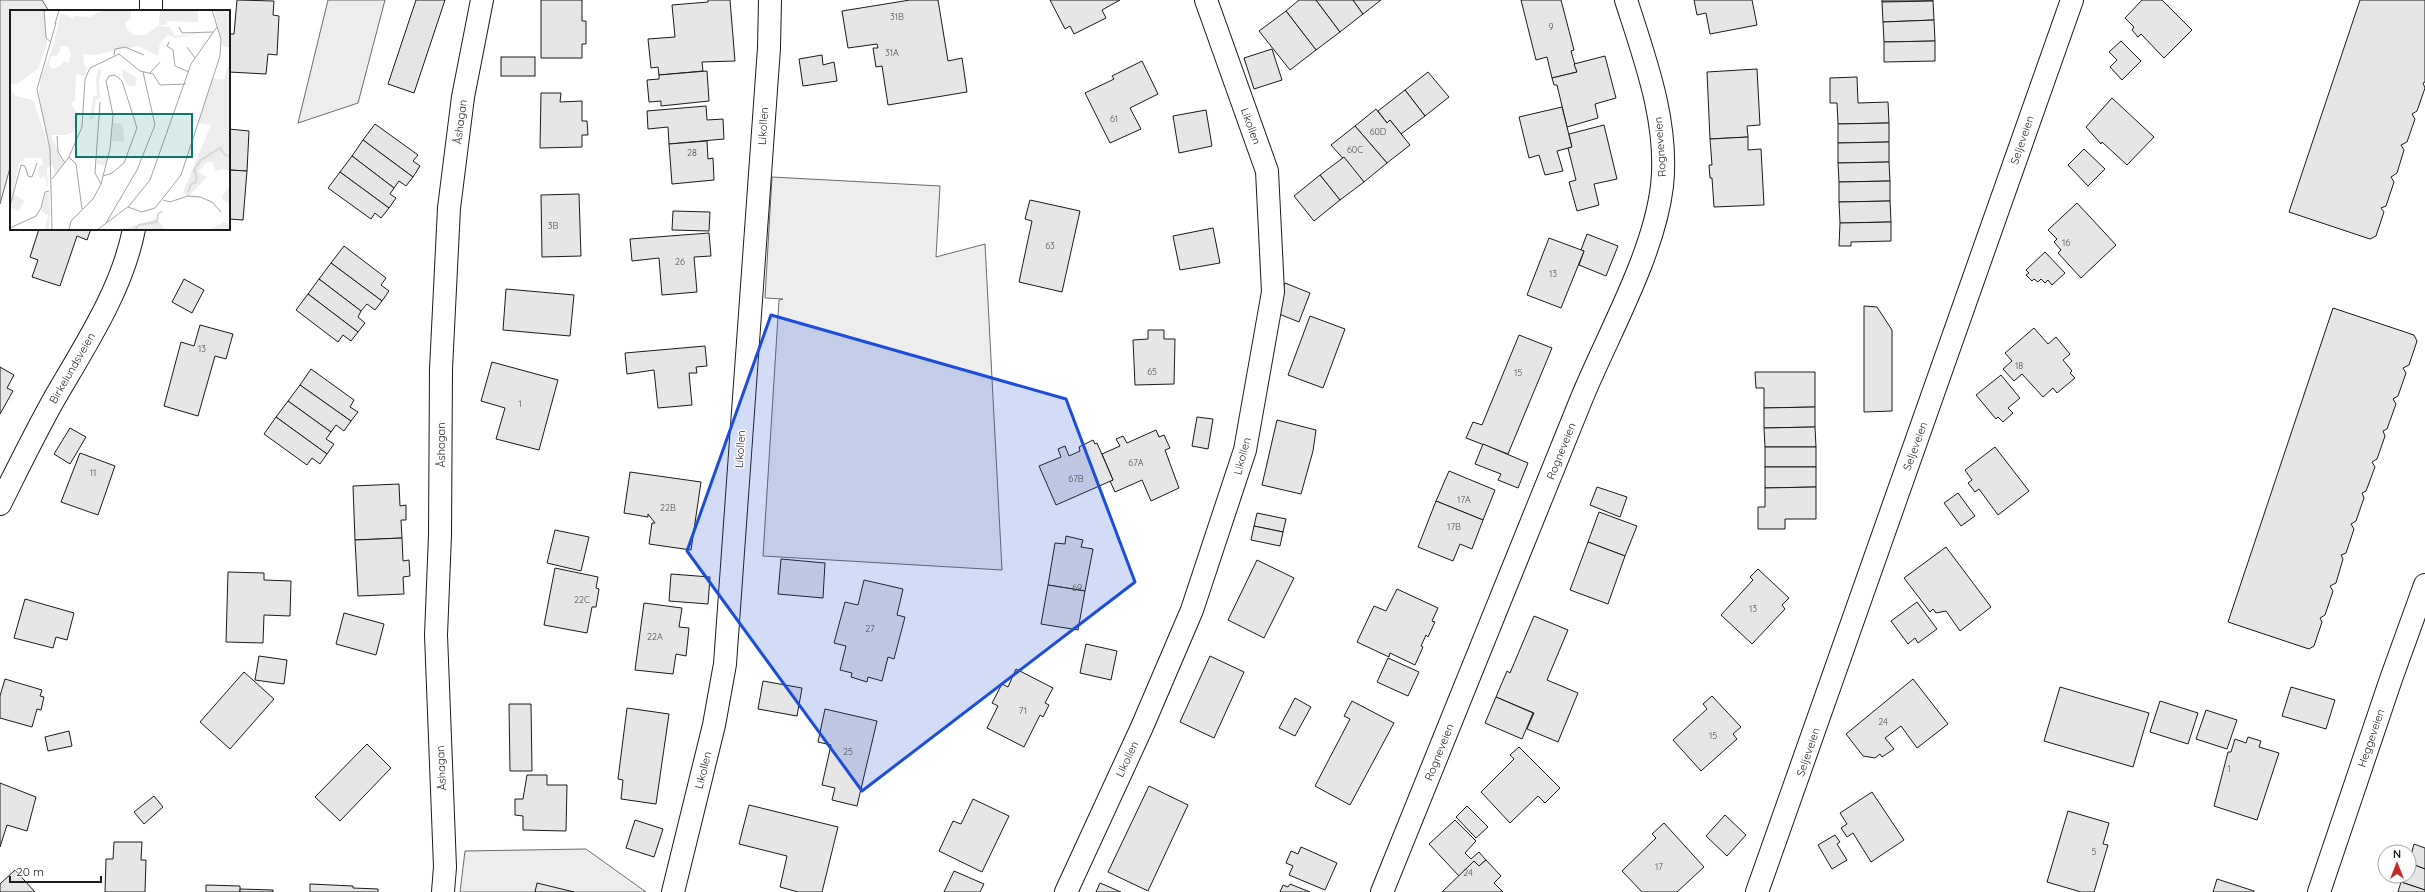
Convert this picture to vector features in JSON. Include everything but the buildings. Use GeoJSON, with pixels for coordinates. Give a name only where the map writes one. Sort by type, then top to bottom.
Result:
{"type":"FeatureCollection","features":[{"type":"Feature","properties":{"kind":"street"},"geometry":{"type":"LineString","coordinates":[[150,10],[151,0]]}},
{"type":"Feature","properties":{"kind":"street","name":"Åshagan"},"geometry":{"type":"LineString","coordinates":[[443,892],[446,867],[436,635],[440,535],[441,370],[448,208],[463,97],[482,0]]}},
{"type":"Feature","properties":{"kind":"street","name":"Likollen"},"geometry":{"type":"LineString","coordinates":[[672,892],[714,725],[725,664],[769,48],[770,0]]}},
{"type":"Feature","properties":{"kind":"street","name":"Likollen"},"geometry":{"type":"LineString","coordinates":[[1066,892],[1142,727],[1192,610],[1245,450],[1273,292],[1267,171],[1206,0]]}},
{"type":"Feature","properties":{"kind":"street","name":"Rogneveien"},"geometry":{"type":"LineString","coordinates":[[1382,892],[1591,376],[1634,279],[1657,212],[1662,184],[1660,124],[1644,54],[1626,0]]}},
{"type":"Feature","properties":{"kind":"street","name":"Seljeveien"},"geometry":{"type":"LineString","coordinates":[[1757,892],[2072,0]]}},
{"type":"Feature","properties":{"kind":"street","name":"Birkelundsveien"},"geometry":{"type":"LineString","coordinates":[[0,504],[37,429],[103,312],[124,266],[134,230]]}},
{"type":"Feature","properties":{"kind":"street","name":"Heggeveien"},"geometry":{"type":"LineString","coordinates":[[2319,892],[2425,585]]}},
{"type":"Feature","properties":{"kind":"highlighted area"},"geometry":{"type":"Polygon","coordinates":[[[771,315],[1066,399],[1135,582],[862,791],[687,551],[771,315]]]}},
{"type":"Feature","properties":{"kind":"shaded area"},"geometry":{"type":"Polygon","coordinates":[[[0,0],[42,0],[48,10],[10,10],[10,168],[0,204],[0,0]]]}},
{"type":"Feature","properties":{"kind":"shaded area"},"geometry":{"type":"Polygon","coordinates":[[[328,0],[385,0],[358,103],[298,123],[328,0]]]}},
{"type":"Feature","properties":{"kind":"shaded area"},"geometry":{"type":"Polygon","coordinates":[[[772,177],[940,186],[936,257],[985,244],[1002,570],[763,556],[779,300],[783,299],[765,298],[772,177]]]}},
{"type":"Feature","properties":{"kind":"shaded area"},"geometry":{"type":"Polygon","coordinates":[[[586,849],[646,892],[460,892],[465,851],[586,849]]]}}]}
